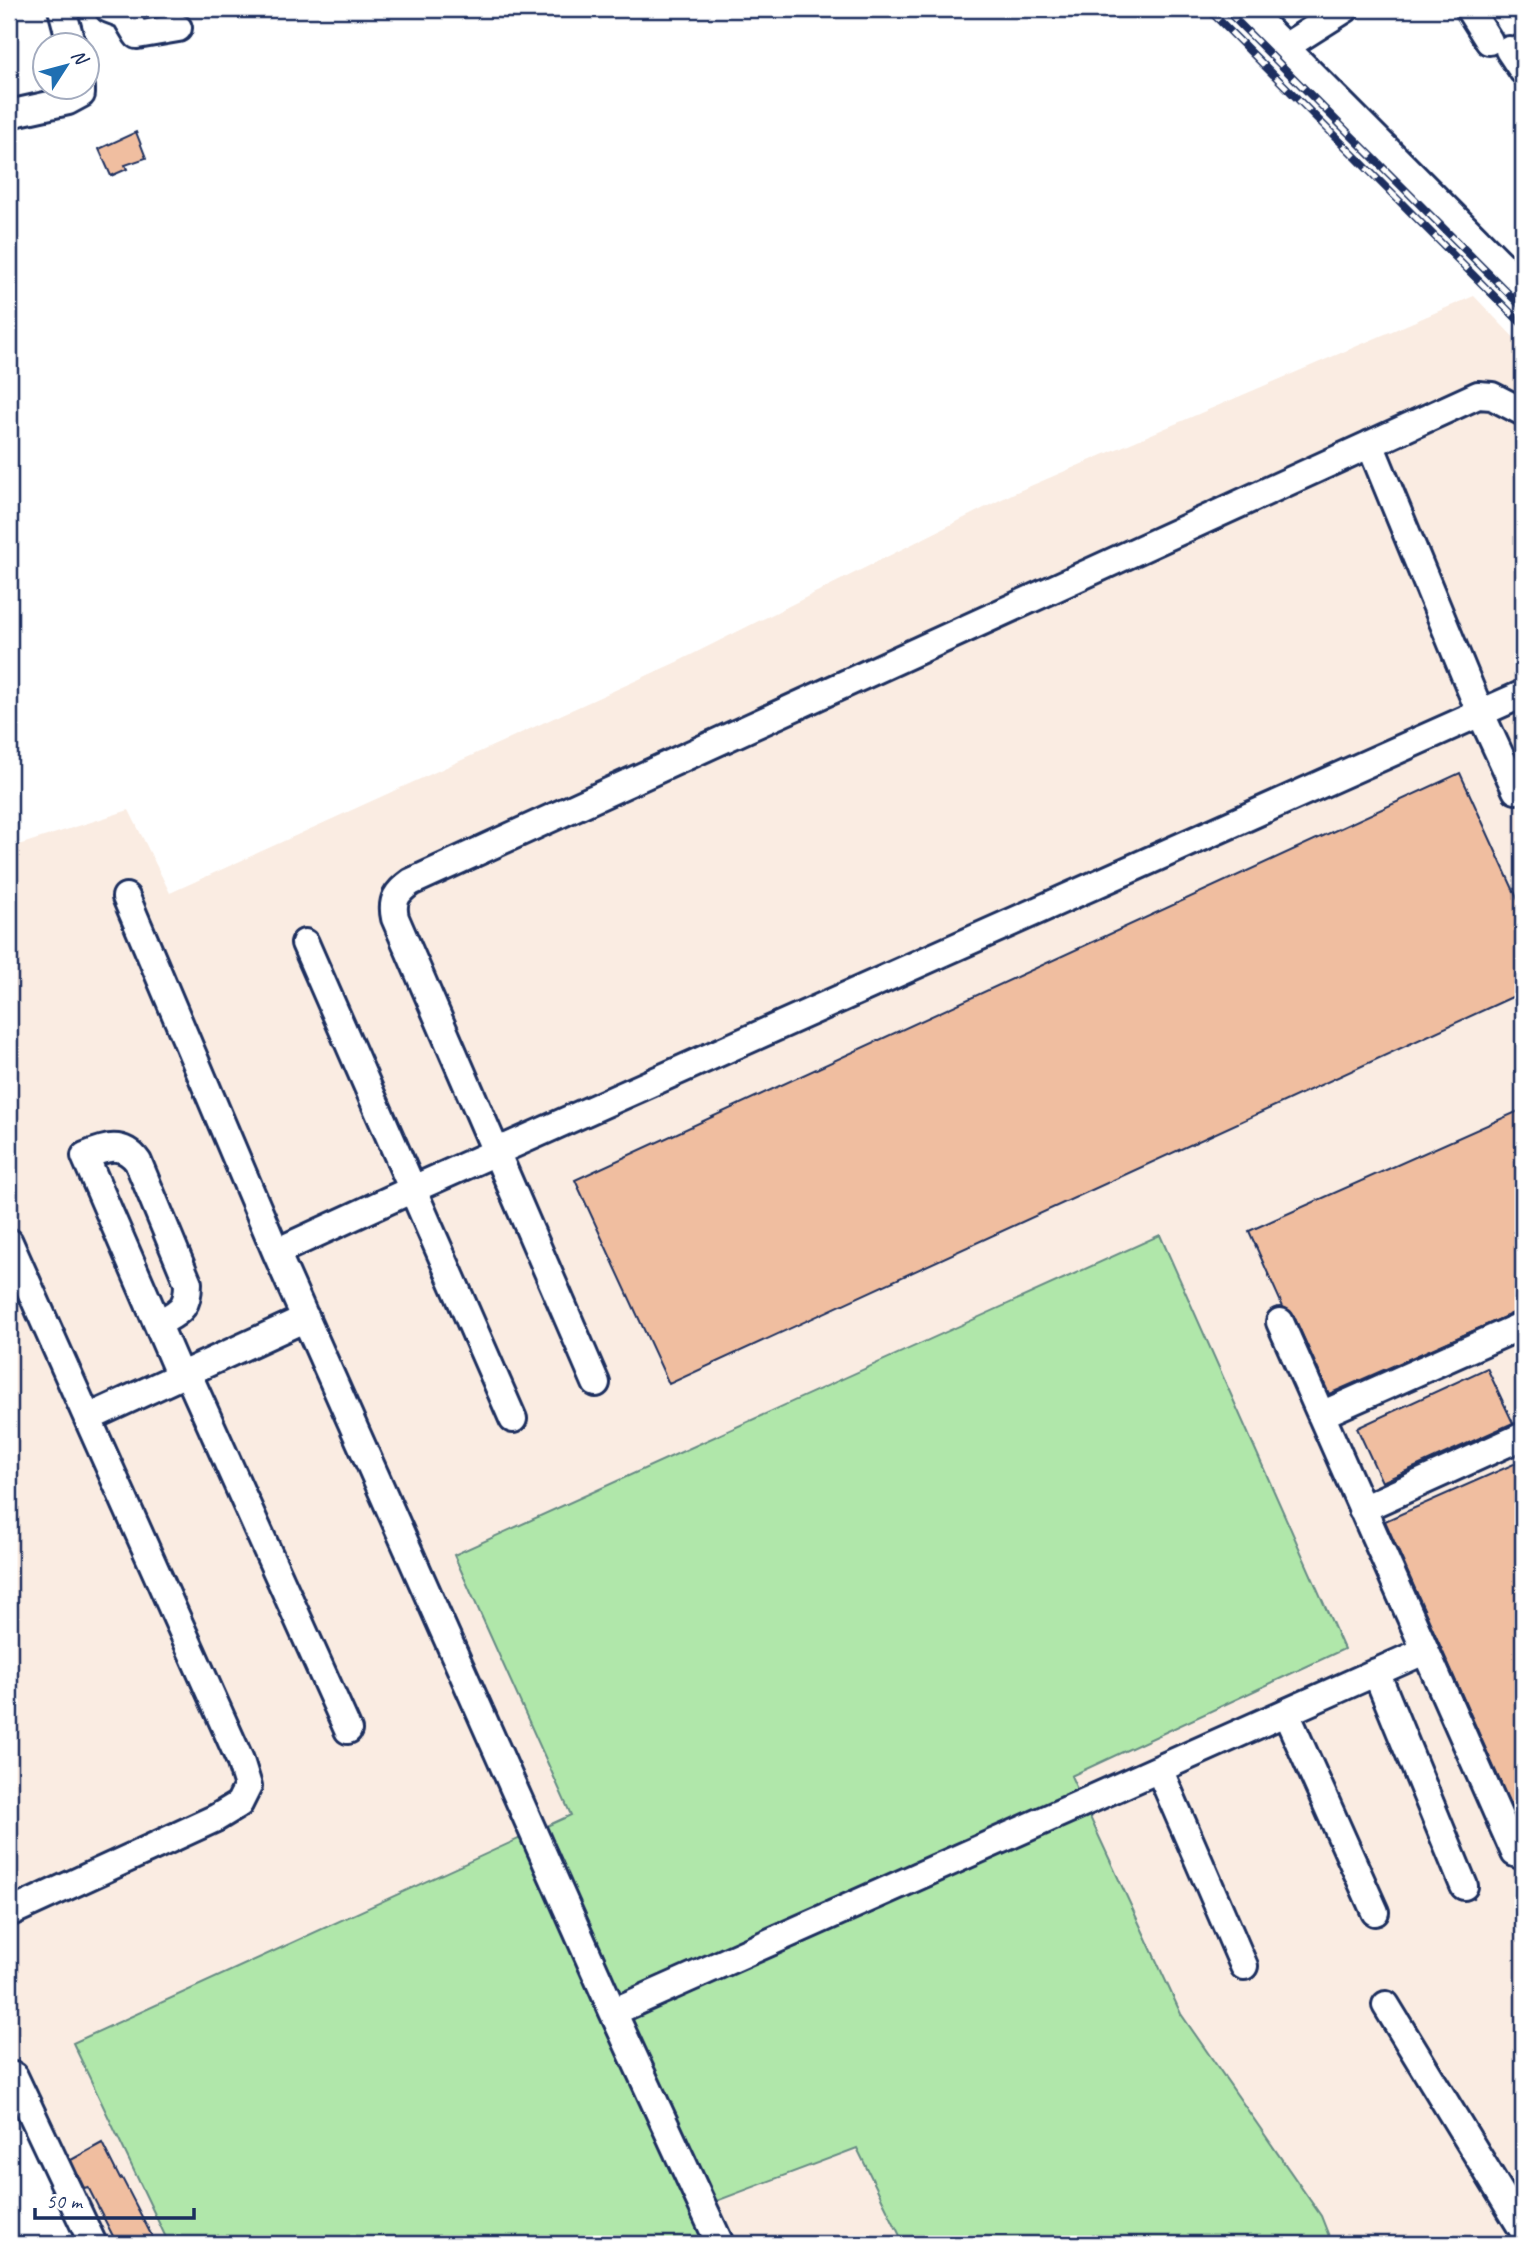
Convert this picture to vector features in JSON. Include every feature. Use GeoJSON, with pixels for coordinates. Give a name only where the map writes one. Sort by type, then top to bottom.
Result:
{"type":"FeatureCollection","features":[{"type":"Feature","properties":{"kind":"street"},"geometry":{"type":"LineString","coordinates":[[62,9],[68,32]]}},
{"type":"Feature","properties":{"kind":"street"},"geometry":{"type":"LineString","coordinates":[[109,9],[125,15],[137,35],[178,28]]}},
{"type":"Feature","properties":{"kind":"street"},"geometry":{"type":"LineString","coordinates":[[1247,9],[1523,286]]}},
{"type":"Feature","properties":{"kind":"street"},"geometry":{"type":"LineString","coordinates":[[1285,47],[1345,9]]}},
{"type":"Feature","properties":{"kind":"street"},"geometry":{"type":"LineString","coordinates":[[1469,9],[1507,54]]}},
{"type":"Feature","properties":{"kind":"street"},"geometry":{"type":"LineString","coordinates":[[9,114],[63,102]]}},
{"type":"Feature","properties":{"kind":"street"},"geometry":{"type":"LineString","coordinates":[[596,1383],[395,918],[395,897],[403,887],[1478,395],[1492,396],[1523,412]]}},
{"type":"Feature","properties":{"kind":"street"},"geometry":{"type":"LineString","coordinates":[[1370,444],[1480,712],[1516,790]]}},
{"type":"Feature","properties":{"kind":"street"},"geometry":{"type":"LineString","coordinates":[[276,1252],[1523,694]]}},
{"type":"Feature","properties":{"kind":"street"},"geometry":{"type":"LineString","coordinates":[[126,897],[276,1252],[613,2012],[720,2244]]}},
{"type":"Feature","properties":{"kind":"street"},"geometry":{"type":"LineString","coordinates":[[305,943],[513,1419]]}},
{"type":"Feature","properties":{"kind":"street"},"geometry":{"type":"LineString","coordinates":[[158,1324],[184,1309],[188,1297],[188,1283],[138,1162],[133,1154],[119,1148],[103,1147],[85,1156],[158,1324],[184,1374],[348,1730]]}},
{"type":"Feature","properties":{"kind":"street"},"geometry":{"type":"LineString","coordinates":[[9,1242],[240,1760],[248,1786],[239,1804],[216,1818],[9,1913]]}},
{"type":"Feature","properties":{"kind":"street"},"geometry":{"type":"LineString","coordinates":[[88,1418],[306,1318]]}},
{"type":"Feature","properties":{"kind":"street"},"geometry":{"type":"LineString","coordinates":[[1280,1322],[1515,1853],[1523,1856]]}},
{"type":"Feature","properties":{"kind":"street"},"geometry":{"type":"LineString","coordinates":[[1321,1415],[1523,1325]]}},
{"type":"Feature","properties":{"kind":"street"},"geometry":{"type":"LineString","coordinates":[[1362,1509],[1523,1436]]}},
{"type":"Feature","properties":{"kind":"street"},"geometry":{"type":"LineString","coordinates":[[613,2012],[1424,1651]]}},
{"type":"Feature","properties":{"kind":"street"},"geometry":{"type":"LineString","coordinates":[[1376,1672],[1464,1886]]}},
{"type":"Feature","properties":{"kind":"street"},"geometry":{"type":"LineString","coordinates":[[1286,1713],[1375,1912]]}},
{"type":"Feature","properties":{"kind":"street"},"geometry":{"type":"LineString","coordinates":[[1159,1769],[1244,1966]]}},
{"type":"Feature","properties":{"kind":"street"},"geometry":{"type":"LineString","coordinates":[[1385,2006],[1523,2230]]}},
{"type":"Feature","properties":{"kind":"street"},"geometry":{"type":"LineString","coordinates":[[9,2078],[14,2076],[93,2244]]}},
{"type":"Feature","properties":{"kind":"shaded area"},"geometry":{"type":"Polygon","coordinates":[[[1474,296],[1523,347],[1523,2244],[1332,2244],[1321,2216],[1181,2014],[1070,1775],[1344,1649],[455,1556],[571,1815],[74,2043],[169,2244],[93,2244],[9,2078],[9,848],[129,810],[170,893],[679,661],[1014,493],[1474,296]]]}},
{"type":"Feature","properties":{"kind":"shaded area"},"geometry":{"type":"Polygon","coordinates":[[[857,2148],[904,2244],[720,2244],[703,2206],[857,2148]]]}},
{"type":"Feature","properties":{"kind":"green space"},"geometry":{"type":"Polygon","coordinates":[[[1160,1235],[1344,1649],[1071,1776],[1181,2014],[1321,2216],[1332,2244],[904,2244],[857,2148],[703,2206],[720,2244],[169,2244],[73,2043],[571,1815],[454,1555],[1160,1235]]]}},
{"type":"Feature","properties":{"kind":"building"},"geometry":{"type":"Polygon","coordinates":[[[136,132],[146,158],[125,165],[127,169],[111,176],[99,149],[136,132]]]}},
{"type":"Feature","properties":{"kind":"building"},"geometry":{"type":"Polygon","coordinates":[[[1460,773],[1523,911],[1523,992],[669,1384],[575,1180],[1460,773]]]}},
{"type":"Feature","properties":{"kind":"building"},"geometry":{"type":"Polygon","coordinates":[[[1523,1109],[1523,1309],[1329,1394],[1294,1316],[1283,1307],[1249,1231],[1523,1109]]]}},
{"type":"Feature","properties":{"kind":"building"},"geometry":{"type":"Polygon","coordinates":[[[1487,1368],[1513,1423],[1382,1482],[1357,1428],[1487,1368]]]}},
{"type":"Feature","properties":{"kind":"building"},"geometry":{"type":"Polygon","coordinates":[[[1523,1460],[1523,1833],[1385,1521],[1523,1460]]]}},
{"type":"Feature","properties":{"kind":"building"},"geometry":{"type":"Polygon","coordinates":[[[102,2143],[156,2244],[117,2244],[88,2187],[84,2188],[71,2160],[102,2143]]]}},
{"type":"Feature","properties":{"kind":"railway"},"geometry":{"type":"LineString","coordinates":[[1208,9],[1523,325]]}},
{"type":"Feature","properties":{"kind":"railway"},"geometry":{"type":"LineString","coordinates":[[1225,9],[1523,308]]}}]}
